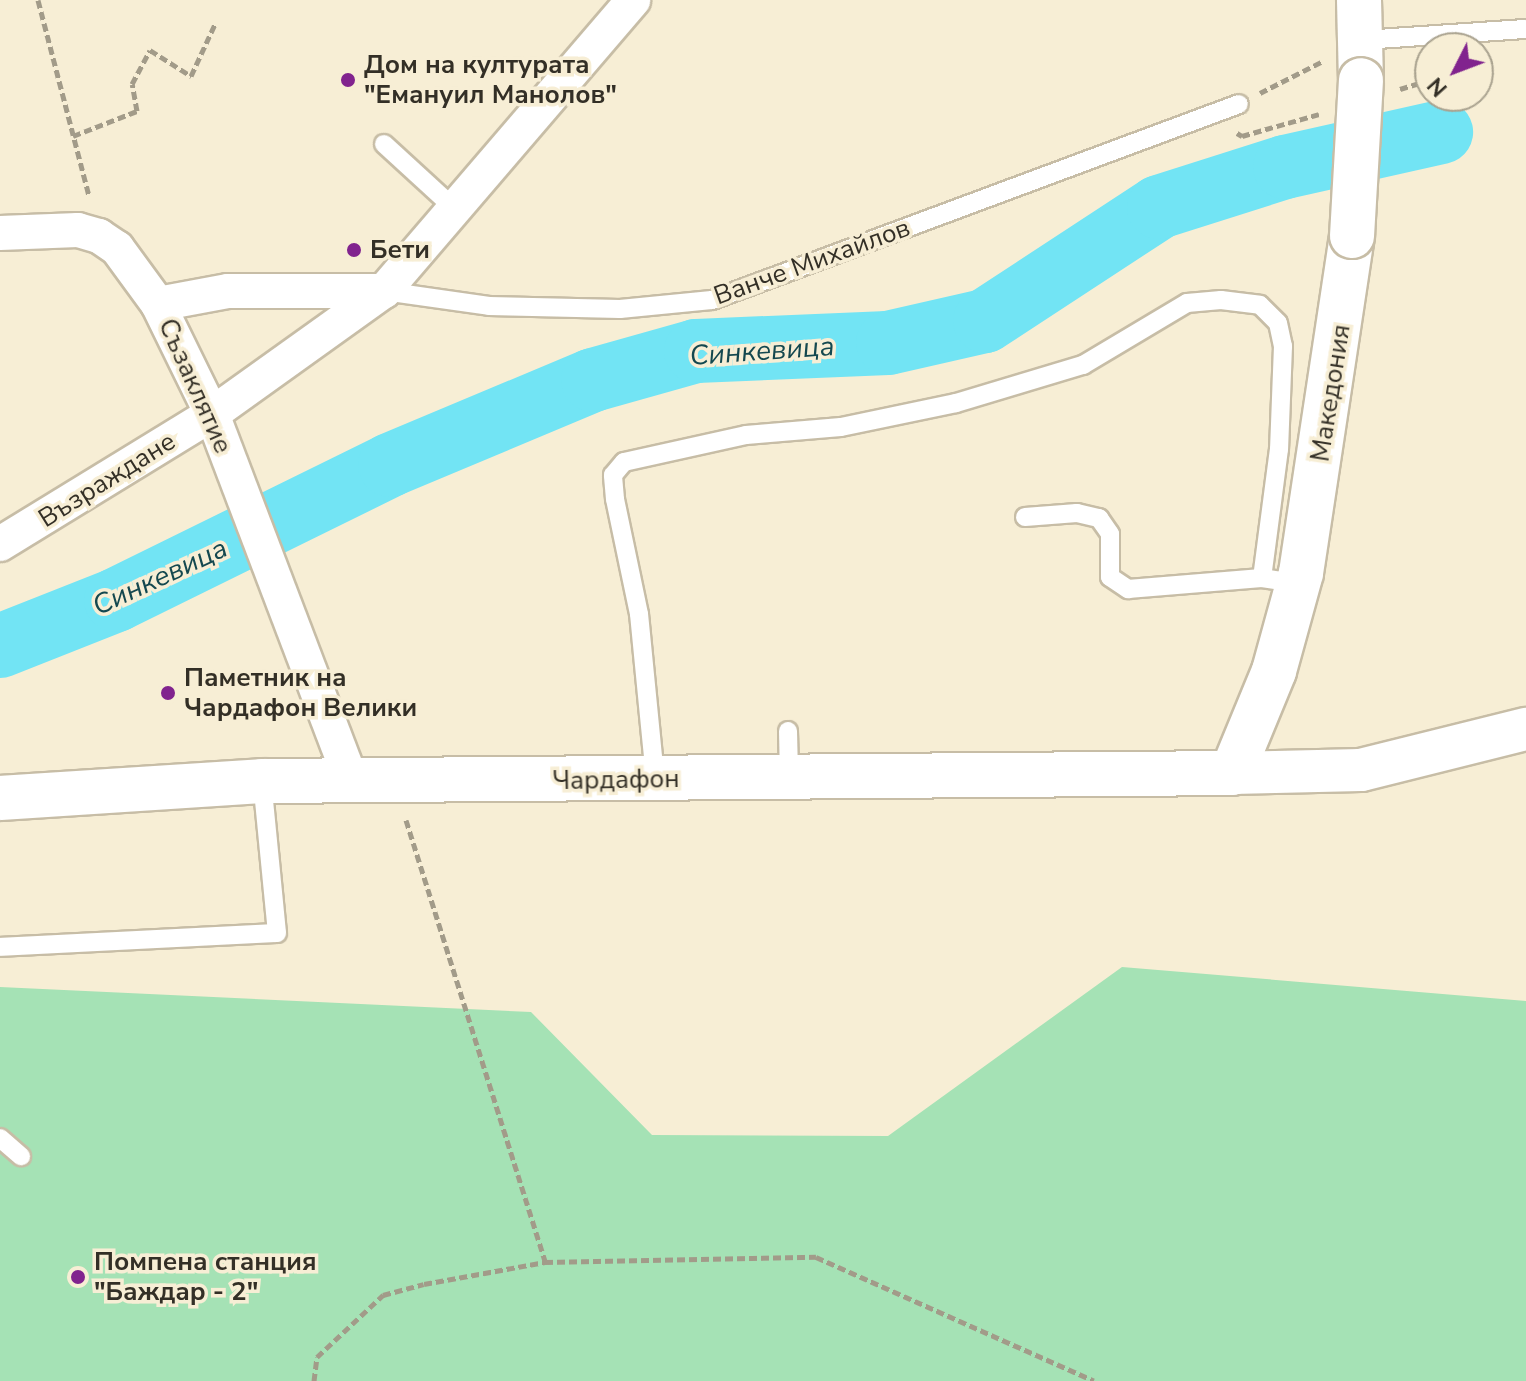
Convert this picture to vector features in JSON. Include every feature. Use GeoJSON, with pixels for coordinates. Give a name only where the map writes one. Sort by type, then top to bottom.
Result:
{"type":"FeatureCollection","features":[{"type":"Feature","properties":{"kind":"main road","name":"Македония"},"geometry":{"type":"LineString","coordinates":[[1232,773],[1274,671],[1282,576],[1352,236],[1370,52]]}},
{"type":"Feature","properties":{"kind":"main road","name":"Чардафон"},"geometry":{"type":"LineString","coordinates":[[0,798],[262,781],[1232,773]]}},
{"type":"Feature","properties":{"kind":"street"},"geometry":{"type":"LineString","coordinates":[[212,414],[384,291],[633,0]]}},
{"type":"Feature","properties":{"kind":"street"},"geometry":{"type":"LineString","coordinates":[[0,233],[78,230],[99,236]]}},
{"type":"Feature","properties":{"kind":"street","name":"Съзаклятие"},"geometry":{"type":"LineString","coordinates":[[99,236],[117,248],[158,304],[212,414],[351,780]]}},
{"type":"Feature","properties":{"kind":"street"},"geometry":{"type":"LineString","coordinates":[[158,304],[228,291],[384,291]]}},
{"type":"Feature","properties":{"kind":"street","name":"Възраждане"},"geometry":{"type":"LineString","coordinates":[[0,544],[212,414]]}},
{"type":"Feature","properties":{"kind":"street"},"geometry":{"type":"LineString","coordinates":[[1232,773],[1361,770],[1526,729]]}},
{"type":"Feature","properties":{"kind":"lane"},"geometry":{"type":"LineString","coordinates":[[1370,52],[1526,29]]}},
{"type":"Feature","properties":{"kind":"lane","name":"Ванче Михайлов"},"geometry":{"type":"LineString","coordinates":[[384,291],[489,306],[620,309],[712,300],[1239,104]]}},
{"type":"Feature","properties":{"kind":"lane"},"geometry":{"type":"LineString","coordinates":[[384,144],[455,209]]}},
{"type":"Feature","properties":{"kind":"lane"},"geometry":{"type":"LineString","coordinates":[[655,780],[639,614],[615,499],[613,475],[624,462],[746,435],[841,427],[956,403],[1083,365],[1187,303],[1221,300],[1260,305],[1278,323],[1283,346],[1279,449],[1282,576],[1128,589],[1110,577],[1110,534],[1099,518],[1077,513],[1025,517]]}},
{"type":"Feature","properties":{"kind":"lane"},"geometry":{"type":"LineString","coordinates":[[788,731],[789,776]]}},
{"type":"Feature","properties":{"kind":"lane"},"geometry":{"type":"LineString","coordinates":[[0,947],[277,933],[262,781]]}},
{"type":"Feature","properties":{"kind":"lane"},"geometry":{"type":"LineString","coordinates":[[0,1138],[21,1156]]}},
{"type":"Feature","properties":{"kind":"path"},"geometry":{"type":"LineString","coordinates":[[38,0],[99,236]]}},
{"type":"Feature","properties":{"kind":"path"},"geometry":{"type":"LineString","coordinates":[[73,136],[137,111],[132,84],[150,50],[191,76],[215,24]]}},
{"type":"Feature","properties":{"kind":"path"},"geometry":{"type":"LineString","coordinates":[[1239,104],[1370,52],[1414,73]]}},
{"type":"Feature","properties":{"kind":"path"},"geometry":{"type":"LineString","coordinates":[[1242,136],[1324,113]]}},
{"type":"Feature","properties":{"kind":"path"},"geometry":{"type":"LineString","coordinates":[[394,781],[545,1262]]}},
{"type":"Feature","properties":{"kind":"path"},"geometry":{"type":"LineString","coordinates":[[314,1381],[317,1357],[383,1295],[484,1269],[545,1262],[816,1257],[1094,1381]]}},
{"type":"Feature","properties":{"kind":"green space"},"geometry":{"type":"Polygon","coordinates":[[[1122,967],[1526,1001],[1526,1381],[0,1381],[0,987],[531,1012],[652,1135],[888,1136],[1122,967]]]}},
{"type":"Feature","properties":{"kind":"waterway","name":"Синкевица"},"geometry":{"type":"LineString","coordinates":[[0,646],[116,600],[390,465],[593,380],[696,351],[888,343],[985,321],[1159,207],[1285,167],[1441,132]]}},
{"type":"Feature","properties":{"kind":"place","name":"Дом на културата \"Емануил Манолов\""},"geometry":{"type":"Point","coordinates":[348,80]}},
{"type":"Feature","properties":{"kind":"place","name":"Бети"},"geometry":{"type":"Point","coordinates":[354,250]}},
{"type":"Feature","properties":{"kind":"place","name":"Паметник на Чардафон Велики"},"geometry":{"type":"Point","coordinates":[168,693]}},
{"type":"Feature","properties":{"kind":"place","name":"Помпена станция \"Баждар - 2\""},"geometry":{"type":"Point","coordinates":[78,1277]}}]}
